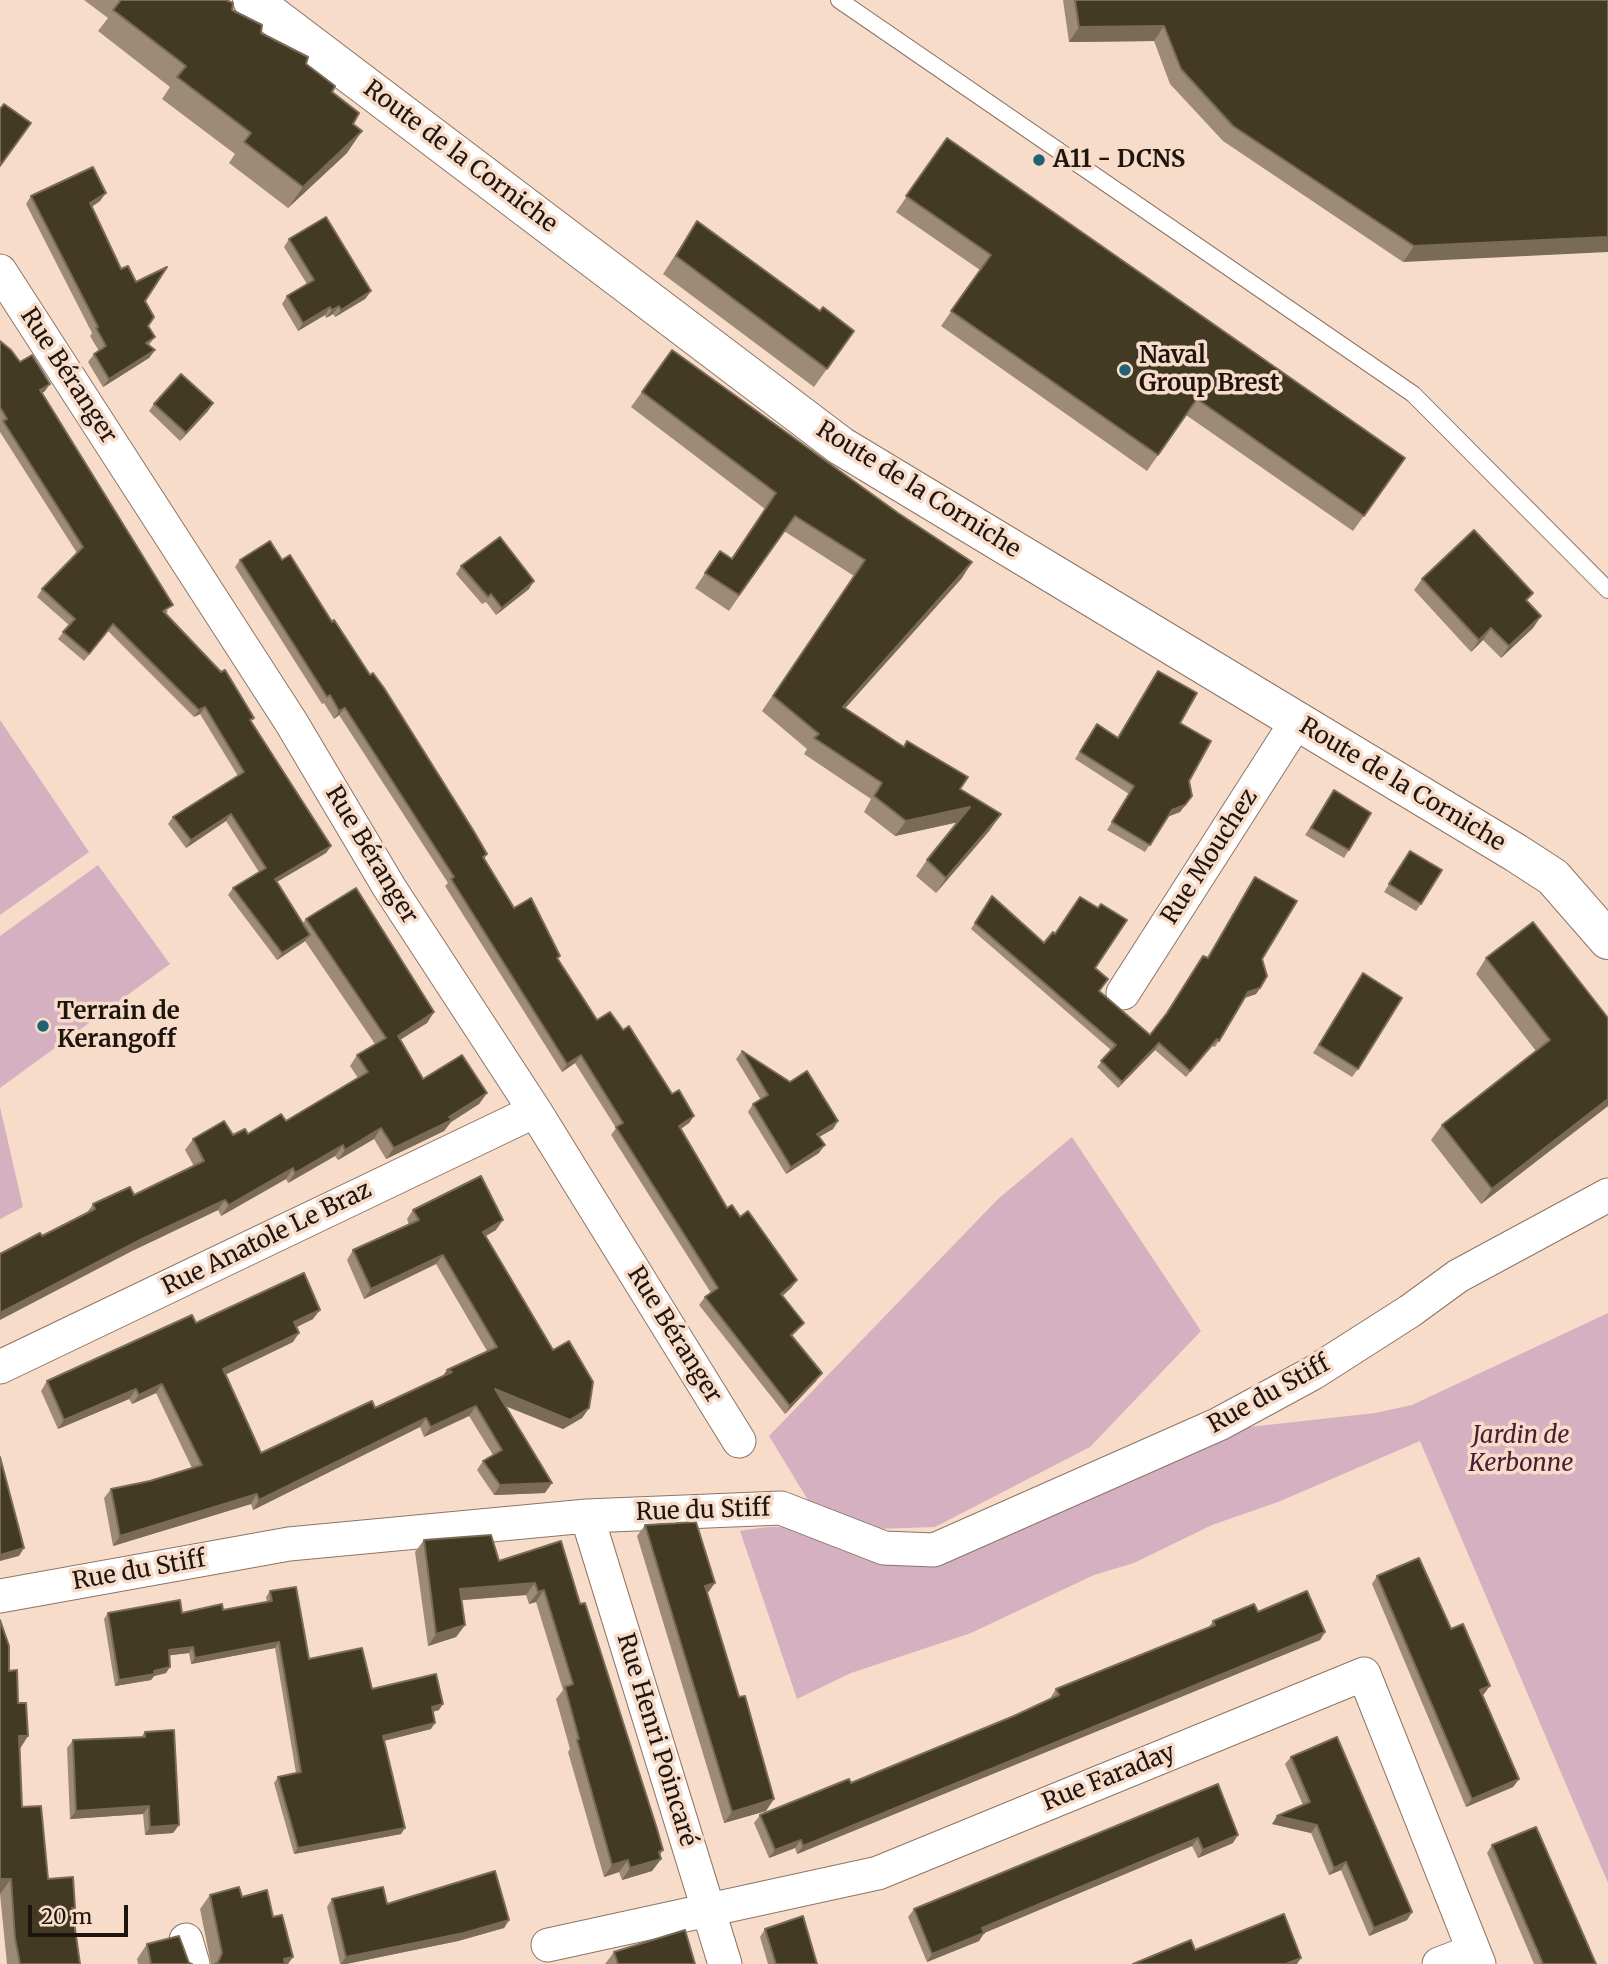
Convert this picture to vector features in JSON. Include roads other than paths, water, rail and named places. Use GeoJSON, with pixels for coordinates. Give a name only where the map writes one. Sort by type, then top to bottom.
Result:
{"type":"FeatureCollection","features":[{"type":"Feature","properties":{"kind":"street","name":"Route de la Corniche"},"geometry":{"type":"LineString","coordinates":[[252,0],[841,446],[1553,877],[1608,940]]}},
{"type":"Feature","properties":{"kind":"street","name":"Rue Béranger"},"geometry":{"type":"LineString","coordinates":[[0,271],[291,722],[389,887],[535,1111],[739,1441]]}},
{"type":"Feature","properties":{"kind":"street","name":"Rue Mouchez"},"geometry":{"type":"LineString","coordinates":[[1123,993],[1297,721]]}},
{"type":"Feature","properties":{"kind":"street","name":"Rue Anatole Le Braz"},"geometry":{"type":"LineString","coordinates":[[0,1367],[535,1111]]}},
{"type":"Feature","properties":{"kind":"street","name":"Rue du Stiff"},"geometry":{"type":"LineString","coordinates":[[0,1596],[289,1544],[587,1516],[781,1508],[884,1548],[934,1550],[1219,1424],[1313,1373],[1410,1311],[1458,1276],[1608,1195]]}},
{"type":"Feature","properties":{"kind":"street","name":"Rue Henri Poincaré"},"geometry":{"type":"LineString","coordinates":[[587,1516],[724,1964]]}},
{"type":"Feature","properties":{"kind":"street","name":"Rue Faraday"},"geometry":{"type":"LineString","coordinates":[[548,1945],[707,1908],[878,1873],[1364,1674],[1476,1957]]}},
{"type":"Feature","properties":{"kind":"street"},"geometry":{"type":"LineString","coordinates":[[1439,1964],[1476,1957]]}},
{"type":"Feature","properties":{"kind":"lane"},"geometry":{"type":"LineString","coordinates":[[839,0],[1413,394],[1608,590]]}},
{"type":"Feature","properties":{"kind":"place","name":"A11 - DCNS"},"geometry":{"type":"Point","coordinates":[1039,160]}},
{"type":"Feature","properties":{"kind":"place","name":"Naval Group Brest"},"geometry":{"type":"Point","coordinates":[1125,370]}},
{"type":"Feature","properties":{"kind":"place","name":"Terrain de Kerangoff"},"geometry":{"type":"Point","coordinates":[43,1026]}},
{"type":"Feature","properties":{"kind":"park label","name":"Jardin de Kerbonne"},"geometry":{"type":"Point","coordinates":[1521,1450]}}]}
